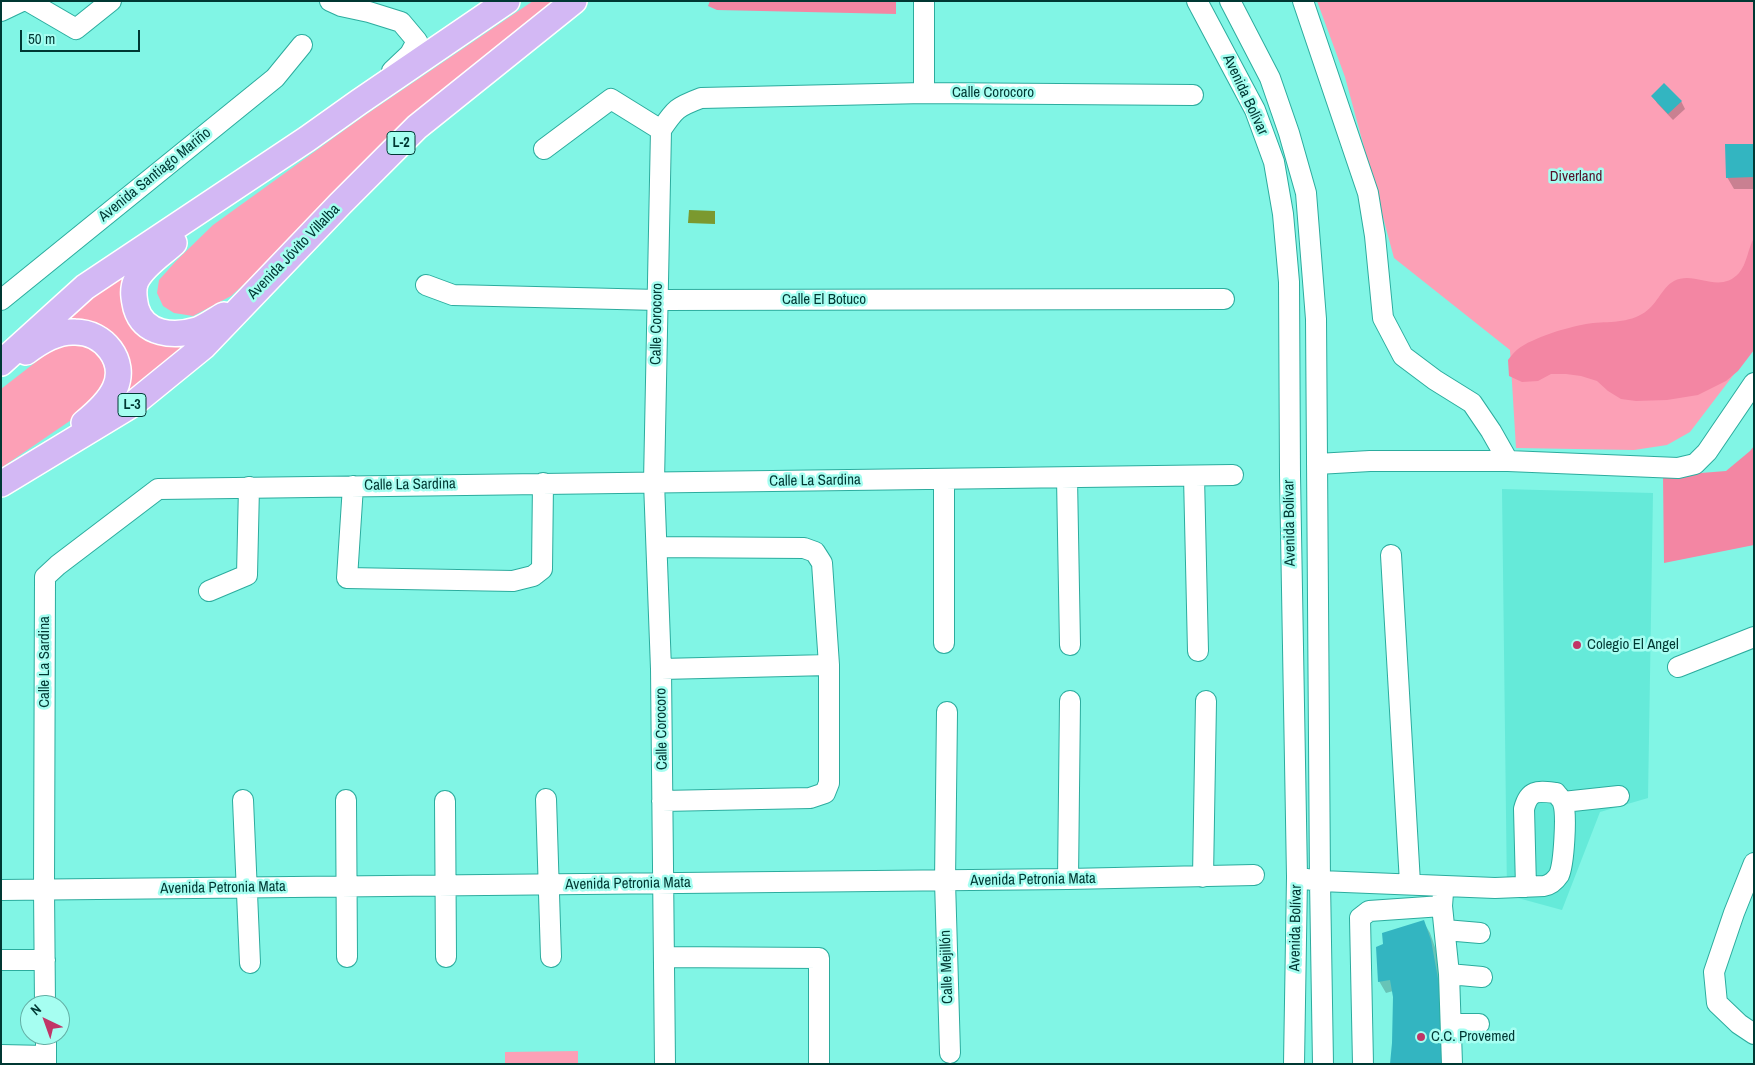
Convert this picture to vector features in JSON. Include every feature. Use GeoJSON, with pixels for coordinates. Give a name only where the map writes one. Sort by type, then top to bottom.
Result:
{"type":"FeatureCollection","features":[{"type":"Feature","properties":{"kind":"main road"},"geometry":{"type":"LineString","coordinates":[[1,363],[85,287],[235,188],[507,1]]}},
{"type":"Feature","properties":{"kind":"main road","name":"Avenida Jóvito Villalba"},"geometry":{"type":"LineString","coordinates":[[10,478],[133,404],[203,347],[340,204],[417,127],[574,1]]}},
{"type":"Feature","properties":{"kind":"main road"},"geometry":{"type":"LineString","coordinates":[[235,188],[143,272],[136,281],[134,292],[138,314],[145,323],[155,331],[167,334],[198,330],[244,304]]}},
{"type":"Feature","properties":{"kind":"main road"},"geometry":{"type":"LineString","coordinates":[[1,371],[34,346],[48,339],[74,332],[86,333],[98,338],[108,346],[114,356],[118,370],[115,388],[105,403],[90,419],[10,478]]}},
{"type":"Feature","properties":{"kind":"street"},"geometry":{"type":"LineString","coordinates":[[1,11],[22,1]]}},
{"type":"Feature","properties":{"kind":"street"},"geometry":{"type":"LineString","coordinates":[[28,1],[76,29],[111,1]]}},
{"type":"Feature","properties":{"kind":"street"},"geometry":{"type":"LineString","coordinates":[[330,1],[341,6],[401,22],[416,41],[410,54],[359,102]]}},
{"type":"Feature","properties":{"kind":"street"},"geometry":{"type":"LineString","coordinates":[[924,1],[924,93]]}},
{"type":"Feature","properties":{"kind":"street","name":"Avenida Bolívar"},"geometry":{"type":"LineString","coordinates":[[1197,1],[1255,110],[1274,162],[1289,282],[1290,475],[1297,877],[1294,1064]]}},
{"type":"Feature","properties":{"kind":"street","name":"Avenida Bolívar"},"geometry":{"type":"LineString","coordinates":[[1230,1],[1270,78],[1289,133],[1306,193],[1316,319],[1323,1064]]}},
{"type":"Feature","properties":{"kind":"street"},"geometry":{"type":"LineString","coordinates":[[1303,1],[1368,193],[1375,236],[1383,318],[1403,356],[1435,380],[1472,403],[1508,461]]}},
{"type":"Feature","properties":{"kind":"street","name":"Avenida Santiago Mariño"},"geometry":{"type":"LineString","coordinates":[[1,300],[274,78],[302,45]]}},
{"type":"Feature","properties":{"kind":"street","name":"Calle Corocoro"},"geometry":{"type":"LineString","coordinates":[[665,1064],[661,669],[654,482],[661,130],[679,106],[701,98],[924,93],[1193,95]]}},
{"type":"Feature","properties":{"kind":"street"},"geometry":{"type":"LineString","coordinates":[[544,149],[611,99],[661,130]]}},
{"type":"Feature","properties":{"kind":"street","name":"Calle El Botuco"},"geometry":{"type":"LineString","coordinates":[[426,285],[453,295],[658,300],[1224,299]]}},
{"type":"Feature","properties":{"kind":"street"},"geometry":{"type":"LineString","coordinates":[[1317,464],[1370,461],[1508,461],[1678,468],[1696,464],[1707,452],[1754,383]]}},
{"type":"Feature","properties":{"kind":"street","name":"Calle La Sardina"},"geometry":{"type":"LineString","coordinates":[[45,995],[45,577],[158,489],[1233,475]]}},
{"type":"Feature","properties":{"kind":"street"},"geometry":{"type":"LineString","coordinates":[[1194,476],[1198,651]]}},
{"type":"Feature","properties":{"kind":"street"},"geometry":{"type":"LineString","coordinates":[[1067,478],[1070,645]]}},
{"type":"Feature","properties":{"kind":"street"},"geometry":{"type":"LineString","coordinates":[[944,479],[944,643]]}},
{"type":"Feature","properties":{"kind":"street"},"geometry":{"type":"LineString","coordinates":[[353,486],[347,578],[513,581],[533,576],[542,569],[543,483]]}},
{"type":"Feature","properties":{"kind":"street"},"geometry":{"type":"LineString","coordinates":[[208,591],[247,574],[249,487]]}},
{"type":"Feature","properties":{"kind":"street"},"geometry":{"type":"LineString","coordinates":[[657,547],[804,548],[815,552],[822,563],[828,665],[829,783],[825,792],[810,798],[662,801]]}},
{"type":"Feature","properties":{"kind":"street"},"geometry":{"type":"LineString","coordinates":[[1391,555],[1410,883]]}},
{"type":"Feature","properties":{"kind":"street"},"geometry":{"type":"LineString","coordinates":[[1678,667],[1754,637]]}},
{"type":"Feature","properties":{"kind":"street"},"geometry":{"type":"LineString","coordinates":[[661,669],[828,665]]}},
{"type":"Feature","properties":{"kind":"street"},"geometry":{"type":"LineString","coordinates":[[1068,879],[1070,701]]}},
{"type":"Feature","properties":{"kind":"street"},"geometry":{"type":"LineString","coordinates":[[1203,877],[1206,701]]}},
{"type":"Feature","properties":{"kind":"street","name":"Calle Mejillón"},"geometry":{"type":"LineString","coordinates":[[947,712],[945,881],[950,1053]]}},
{"type":"Feature","properties":{"kind":"street"},"geometry":{"type":"LineString","coordinates":[[1297,877],[1320,881],[1410,883],[1495,888],[1526,887],[1550,885],[1558,875],[1561,867],[1565,832],[1563,802],[1556,793],[1530,794],[1526,801],[1524,809],[1526,887]]}},
{"type":"Feature","properties":{"kind":"street"},"geometry":{"type":"LineString","coordinates":[[1563,802],[1620,796]]}},
{"type":"Feature","properties":{"kind":"street"},"geometry":{"type":"LineString","coordinates":[[546,799],[551,958]]}},
{"type":"Feature","properties":{"kind":"street"},"geometry":{"type":"LineString","coordinates":[[243,800],[250,963]]}},
{"type":"Feature","properties":{"kind":"street"},"geometry":{"type":"LineString","coordinates":[[346,800],[347,957]]}},
{"type":"Feature","properties":{"kind":"street"},"geometry":{"type":"LineString","coordinates":[[445,801],[446,957]]}},
{"type":"Feature","properties":{"kind":"street"},"geometry":{"type":"LineString","coordinates":[[1754,863],[1734,912],[1714,972],[1717,1003],[1739,1024],[1754,1034]]}},
{"type":"Feature","properties":{"kind":"street","name":"Avenida Petronia Mata"},"geometry":{"type":"LineString","coordinates":[[1,890],[945,881],[1254,875]]}},
{"type":"Feature","properties":{"kind":"street"},"geometry":{"type":"LineString","coordinates":[[1443,886],[1442,906],[1449,974],[1452,1064]]}},
{"type":"Feature","properties":{"kind":"street"},"geometry":{"type":"LineString","coordinates":[[1363,1064],[1360,918],[1369,912],[1442,906]]}},
{"type":"Feature","properties":{"kind":"street"},"geometry":{"type":"LineString","coordinates":[[1445,930],[1480,933]]}},
{"type":"Feature","properties":{"kind":"street"},"geometry":{"type":"LineString","coordinates":[[664,957],[819,958],[819,1064]]}},
{"type":"Feature","properties":{"kind":"street"},"geometry":{"type":"LineString","coordinates":[[1,960],[45,960]]}},
{"type":"Feature","properties":{"kind":"street"},"geometry":{"type":"LineString","coordinates":[[1449,974],[1482,977]]}},
{"type":"Feature","properties":{"kind":"street"},"geometry":{"type":"LineString","coordinates":[[1451,1024],[1479,1024]]}},
{"type":"Feature","properties":{"kind":"street"},"geometry":{"type":"LineString","coordinates":[[1,1056],[46,1060],[46,1045]]}},
{"type":"Feature","properties":{"kind":"shaded area"},"geometry":{"type":"Polygon","coordinates":[[[710,1],[896,1],[896,14],[717,10],[708,6],[710,1]]]}},
{"type":"Feature","properties":{"kind":"shaded area"},"geometry":{"type":"Polygon","coordinates":[[[689,210],[715,211],[715,224],[688,223],[689,210]]]}},
{"type":"Feature","properties":{"kind":"shaded area"},"geometry":{"type":"Polygon","coordinates":[[[1754,238],[1754,350],[1738,371],[1726,381],[1698,395],[1667,400],[1636,401],[1621,399],[1597,381],[1581,376],[1551,374],[1538,381],[1522,382],[1509,376],[1508,360],[1514,353],[1524,345],[1550,333],[1578,325],[1622,321],[1635,317],[1647,311],[1670,284],[1682,278],[1715,282],[1731,279],[1742,269],[1754,238]]]}},
{"type":"Feature","properties":{"kind":"shaded area"},"geometry":{"type":"Polygon","coordinates":[[[1754,446],[1754,545],[1664,563],[1663,476],[1726,471],[1754,446]]]}},
{"type":"Feature","properties":{"kind":"shaded area","name":"Colegio El Angel"},"geometry":{"type":"Polygon","coordinates":[[[1502,489],[1653,493],[1648,798],[1600,812],[1562,910],[1507,895],[1502,489]]]}},
{"type":"Feature","properties":{"kind":"green space"},"geometry":{"type":"Polygon","coordinates":[[[533,1],[557,1],[231,296],[193,316],[174,313],[163,306],[157,293],[159,280],[213,225],[364,116],[533,1]]]}},
{"type":"Feature","properties":{"kind":"green space","name":"Diverland"},"geometry":{"type":"Polygon","coordinates":[[[1317,1],[1754,1],[1754,348],[1690,432],[1667,445],[1634,450],[1516,448],[1510,350],[1394,258],[1345,77],[1317,1]]]}},
{"type":"Feature","properties":{"kind":"green space"},"geometry":{"type":"Polygon","coordinates":[[[146,255],[125,286],[150,339],[171,346],[200,339],[114,404],[114,337],[98,325],[85,320],[53,328],[146,255]]]}},
{"type":"Feature","properties":{"kind":"green space"},"geometry":{"type":"Polygon","coordinates":[[[71,341],[98,352],[104,361],[106,374],[102,391],[83,412],[1,468],[1,389],[50,351],[71,341]]]}},
{"type":"Feature","properties":{"kind":"green space"},"geometry":{"type":"Polygon","coordinates":[[[578,1051],[578,1064],[505,1064],[505,1052],[578,1051]]]}},
{"type":"Feature","properties":{"kind":"building"},"geometry":{"type":"Polygon","coordinates":[[[1664,83],[1682,101],[1668,114],[1651,96],[1664,83]]]}},
{"type":"Feature","properties":{"kind":"building"},"geometry":{"type":"Polygon","coordinates":[[[1725,144],[1754,144],[1754,177],[1726,178],[1725,144]]]}},
{"type":"Feature","properties":{"kind":"building"},"geometry":{"type":"Polygon","coordinates":[[[1424,920],[1431,940],[1439,984],[1446,1064],[1390,1064],[1393,997],[1390,980],[1378,982],[1376,947],[1383,944],[1382,933],[1424,920]]]}},
{"type":"Feature","properties":{"kind":"place","name":"Colegio El Angel"},"geometry":{"type":"Point","coordinates":[1577,645]}},
{"type":"Feature","properties":{"kind":"place","name":"C.C. Provemed"},"geometry":{"type":"Point","coordinates":[1421,1037]}}]}
